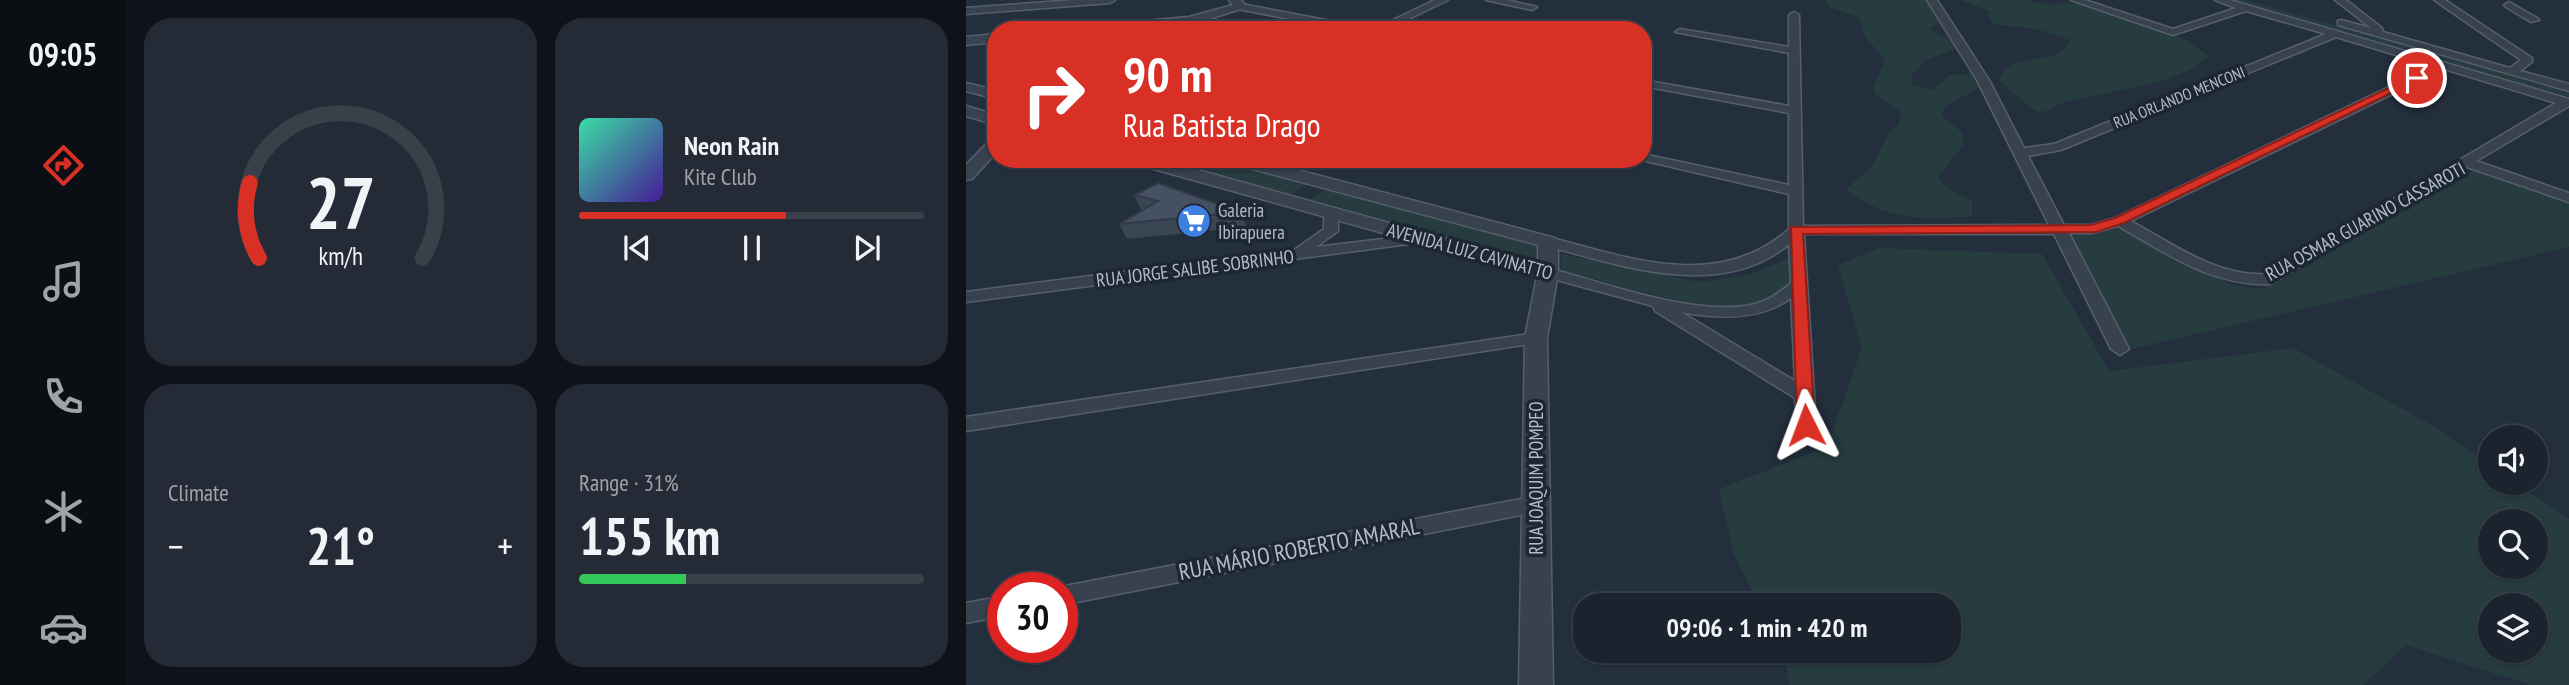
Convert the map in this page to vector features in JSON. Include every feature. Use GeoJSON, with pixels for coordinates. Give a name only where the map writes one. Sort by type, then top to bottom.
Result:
{"type":"FeatureCollection","features":[{"type":"Feature","properties":{"kind":"street"},"geometry":{"type":"LineString","coordinates":[[966,11],[1110,0]]}},
{"type":"Feature","properties":{"kind":"street"},"geometry":{"type":"LineString","coordinates":[[1397,21],[1443,0]]}},
{"type":"Feature","properties":{"kind":"street"},"geometry":{"type":"LineString","coordinates":[[1491,0],[1532,6]]}},
{"type":"Feature","properties":{"kind":"street"},"geometry":{"type":"LineString","coordinates":[[1932,0],[1983,80],[2120,349]]}},
{"type":"Feature","properties":{"kind":"street"},"geometry":{"type":"LineString","coordinates":[[2076,0],[2173,32],[2245,8]]}},
{"type":"Feature","properties":{"kind":"street"},"geometry":{"type":"LineString","coordinates":[[2093,6],[2112,0]]}},
{"type":"Feature","properties":{"kind":"street"},"geometry":{"type":"LineString","coordinates":[[2220,0],[2567,103]]}},
{"type":"Feature","properties":{"kind":"street"},"geometry":{"type":"LineString","coordinates":[[2260,0],[2569,88]]}},
{"type":"Feature","properties":{"kind":"street"},"geometry":{"type":"LineString","coordinates":[[2439,0],[2528,60],[2512,71]]}},
{"type":"Feature","properties":{"kind":"street"},"geometry":{"type":"LineString","coordinates":[[1190,21],[1238,3],[1321,21]]}},
{"type":"Feature","properties":{"kind":"street"},"geometry":{"type":"LineString","coordinates":[[2344,3],[2357,28]]}},
{"type":"Feature","properties":{"kind":"street"},"geometry":{"type":"LineString","coordinates":[[2344,3],[2390,37]]}},
{"type":"Feature","properties":{"kind":"street"},"geometry":{"type":"LineString","coordinates":[[2509,5],[2533,20]]}},
{"type":"Feature","properties":{"kind":"street"},"geometry":{"type":"LineString","coordinates":[[1794,15],[1796,230],[1806,425]]}},
{"type":"Feature","properties":{"kind":"street"},"geometry":{"type":"LineString","coordinates":[[1680,32],[1795,51]]}},
{"type":"Feature","properties":{"kind":"street","name":"RUA ORLANDO MENCONI"},"geometry":{"type":"LineString","coordinates":[[2020,153],[2057,146],[2336,34]]}},
{"type":"Feature","properties":{"kind":"street"},"geometry":{"type":"LineString","coordinates":[[966,41],[987,39]]}},
{"type":"Feature","properties":{"kind":"street"},"geometry":{"type":"LineString","coordinates":[[1796,230],[2091,229],[2120,220],[2442,66]]}},
{"type":"Feature","properties":{"kind":"street"},"geometry":{"type":"LineString","coordinates":[[1652,85],[1795,111]]}},
{"type":"Feature","properties":{"kind":"street"},"geometry":{"type":"LineString","coordinates":[[966,87],[987,93]]}},
{"type":"Feature","properties":{"kind":"street","name":"RUA OSMAR GUARINO CASSAROTI"},"geometry":{"type":"LineString","coordinates":[[2120,220],[2228,277],[2253,282],[2271,279],[2567,103]]}},
{"type":"Feature","properties":{"kind":"street"},"geometry":{"type":"LineString","coordinates":[[966,111],[987,116]]}},
{"type":"Feature","properties":{"kind":"street"},"geometry":{"type":"LineString","coordinates":[[966,175],[987,154]]}},
{"type":"Feature","properties":{"kind":"street"},"geometry":{"type":"LineString","coordinates":[[980,162],[987,158]]}},
{"type":"Feature","properties":{"kind":"street"},"geometry":{"type":"LineString","coordinates":[[1652,160],[1796,191]]}},
{"type":"Feature","properties":{"kind":"street"},"geometry":{"type":"LineString","coordinates":[[2468,163],[2569,198]]}},
{"type":"Feature","properties":{"kind":"street","name":"AVENIDA LUIZ CAVINATTO"},"geometry":{"type":"LineString","coordinates":[[1170,168],[1548,273],[1696,310],[1734,311],[1766,306],[1799,285]]}},
{"type":"Feature","properties":{"kind":"street","name":"AVENIDA LUIZ CAVINATTO"},"geometry":{"type":"LineString","coordinates":[[1269,168],[1648,267],[1690,270],[1737,266],[1766,254],[1796,230]]}},
{"type":"Feature","properties":{"kind":"street"},"geometry":{"type":"LineString","coordinates":[[1292,202],[1325,183]]}},
{"type":"Feature","properties":{"kind":"street"},"geometry":{"type":"LineString","coordinates":[[1285,256],[1314,245],[1331,231],[1331,213]]}},
{"type":"Feature","properties":{"kind":"street","name":"RUA JORGE SALIBE SOBRINHO"},"geometry":{"type":"LineString","coordinates":[[966,297],[1424,239]]}},
{"type":"Feature","properties":{"kind":"street","name":"RUA JOAQUIM POMPEO"},"geometry":{"type":"LineString","coordinates":[[1536,685],[1536,338],[1548,273],[1548,243]]}},
{"type":"Feature","properties":{"kind":"street"},"geometry":{"type":"LineString","coordinates":[[1646,298],[1804,395]]}},
{"type":"Feature","properties":{"kind":"street"},"geometry":{"type":"LineString","coordinates":[[966,425],[1536,338]]}},
{"type":"Feature","properties":{"kind":"street","name":"RUA MÁRIO ROBERTO AMARAL"},"geometry":{"type":"LineString","coordinates":[[1078,592],[1536,504]]}},
{"type":"Feature","properties":{"kind":"street"},"geometry":{"type":"LineString","coordinates":[[966,613],[987,609]]}},
{"type":"Feature","properties":{"kind":"green space"},"geometry":{"type":"Polygon","coordinates":[[[1825,0],[1934,0],[1943,8],[1941,15],[1944,18],[1929,29],[1954,42],[1953,50],[1926,60],[1912,75],[1912,85],[1932,90],[1950,75],[1977,73],[1981,82],[1979,88],[1944,107],[1941,116],[1962,132],[1964,144],[1938,177],[1950,190],[1972,201],[1972,216],[1906,216],[1875,207],[1846,189],[1872,167],[1889,133],[1899,124],[1901,113],[1876,95],[1873,86],[1884,60],[1865,36],[1858,17],[1831,8],[1825,0]]]}},
{"type":"Feature","properties":{"kind":"green space"},"geometry":{"type":"Polygon","coordinates":[[[1960,0],[2026,0],[2051,5],[2065,2],[2084,5],[2187,40],[2208,56],[2196,66],[2160,81],[2077,99],[2041,112],[2026,104],[1999,80],[2004,71],[2012,65],[2055,55],[2064,49],[2070,40],[2036,29],[1993,24],[1989,11],[1960,0]]]}},
{"type":"Feature","properties":{"kind":"green space"},"geometry":{"type":"Polygon","coordinates":[[[2230,0],[2247,0],[2569,93],[2569,99],[2230,0]]]}},
{"type":"Feature","properties":{"kind":"green space"},"geometry":{"type":"Polygon","coordinates":[[[1188,168],[1245,168],[1307,185],[1287,196],[1188,168]]]}},
{"type":"Feature","properties":{"kind":"green space"},"geometry":{"type":"Polygon","coordinates":[[[2476,169],[2569,202],[2569,247],[2132,349],[2068,234],[2123,229],[2230,284],[2256,289],[2272,286],[2476,169]]]}},
{"type":"Feature","properties":{"kind":"green space"},"geometry":{"type":"Polygon","coordinates":[[[1328,189],[1539,247],[1541,264],[1310,199],[1328,189]]]}},
{"type":"Feature","properties":{"kind":"green space"},"geometry":{"type":"Polygon","coordinates":[[[1880,248],[2042,254],[2109,371],[2293,348],[2435,427],[2478,457],[2478,495],[2534,495],[2569,519],[2569,685],[2530,685],[2406,645],[2363,685],[1789,685],[1786,663],[1961,663],[1961,593],[1753,593],[1734,555],[1719,489],[1827,447],[1862,348],[1838,265],[1880,248]]]}},
{"type":"Feature","properties":{"kind":"green space"},"geometry":{"type":"Polygon","coordinates":[[[1561,254],[1699,282],[1749,275],[1789,258],[1790,283],[1764,301],[1744,306],[1692,303],[1562,270],[1561,254]]]}},
{"type":"Feature","properties":{"kind":"building"},"geometry":{"type":"Polygon","coordinates":[[[1158,183],[1241,212],[1119,224],[1158,201],[1134,195],[1158,183]]]}},
{"type":"Feature","properties":{"kind":"place","name":"Galeria Ibirapuera"},"geometry":{"type":"Point","coordinates":[1194,221]}},
{"type":"Feature","properties":{"kind":"route"},"geometry":{"type":"LineString","coordinates":[[1806,425],[1796,230],[2091,229],[2120,220],[2417,78]]}}]}
